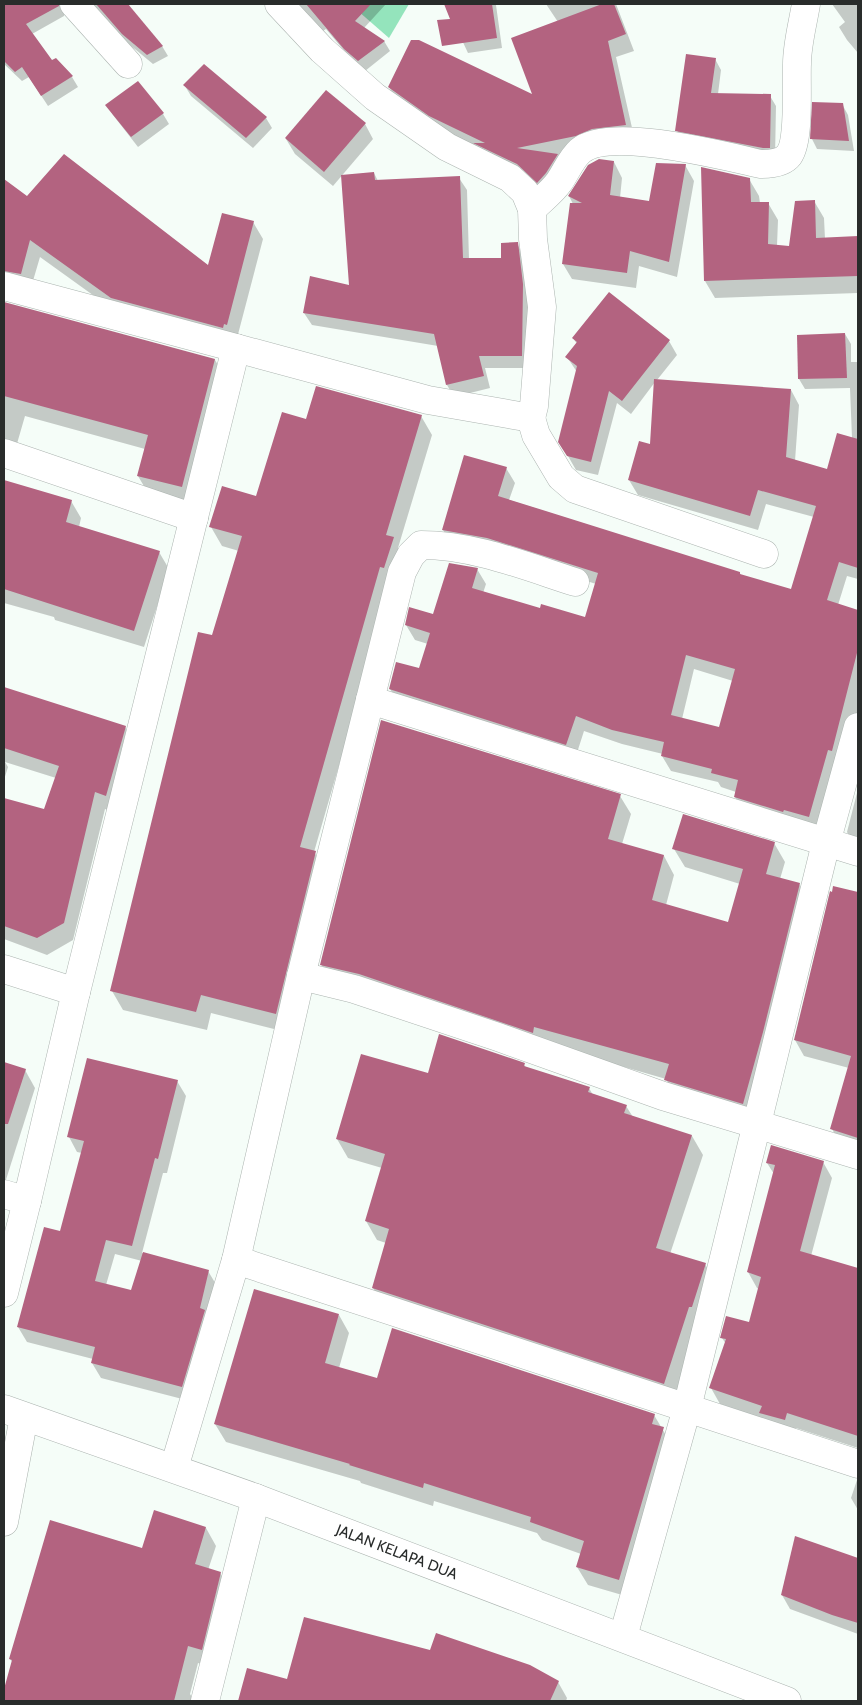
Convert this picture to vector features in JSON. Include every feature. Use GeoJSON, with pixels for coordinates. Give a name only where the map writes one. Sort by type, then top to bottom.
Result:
{"type":"FeatureCollection","features":[{"type":"Feature","properties":{"kind":"main road"},"geometry":{"type":"LineString","coordinates":[[74,4],[128,64]]}},
{"type":"Feature","properties":{"kind":"main road"},"geometry":{"type":"LineString","coordinates":[[279,4],[322,50],[375,97],[447,148],[510,178],[525,192],[532,209],[533,239],[542,307],[534,406],[531,418],[536,435],[561,477],[575,490],[764,554]]}},
{"type":"Feature","properties":{"kind":"main road"},"geometry":{"type":"LineString","coordinates":[[532,209],[558,184],[570,162],[581,150],[594,145],[621,141],[683,147],[761,164],[770,164],[785,159],[790,154],[794,138],[798,95],[797,63],[806,4]]}},
{"type":"Feature","properties":{"kind":"main road"},"geometry":{"type":"LineString","coordinates":[[4,286],[428,400],[531,418]]}},
{"type":"Feature","properties":{"kind":"main road"},"geometry":{"type":"LineString","coordinates":[[4,1293],[16,1197],[76,992],[236,348]]}},
{"type":"Feature","properties":{"kind":"main road"},"geometry":{"type":"LineString","coordinates":[[4,453],[194,518]]}},
{"type":"Feature","properties":{"kind":"main road"},"geometry":{"type":"LineString","coordinates":[[174,1468],[236,1260],[302,976],[402,572],[411,555],[421,545],[441,545],[485,554],[575,582]]}},
{"type":"Feature","properties":{"kind":"main road"},"geometry":{"type":"LineString","coordinates":[[370,700],[858,852]]}},
{"type":"Feature","properties":{"kind":"main road"},"geometry":{"type":"LineString","coordinates":[[624,1638],[687,1408],[826,843],[858,727]]}},
{"type":"Feature","properties":{"kind":"main road"},"geometry":{"type":"LineString","coordinates":[[4,969],[76,992]]}},
{"type":"Feature","properties":{"kind":"main road"},"geometry":{"type":"LineString","coordinates":[[302,976],[354,989],[498,1036],[663,1096],[858,1155]]}},
{"type":"Feature","properties":{"kind":"main road"},"geometry":{"type":"LineString","coordinates":[[236,1260],[858,1464]]}},
{"type":"Feature","properties":{"kind":"main road"},"geometry":{"type":"LineString","coordinates":[[4,1522],[14,1413]]}},
{"type":"Feature","properties":{"kind":"main road","name":"JALAN KELAPA DUA"},"geometry":{"type":"LineString","coordinates":[[14,1413],[256,1498],[788,1701]]}},
{"type":"Feature","properties":{"kind":"main road"},"geometry":{"type":"LineString","coordinates":[[205,1701],[256,1498]]}},
{"type":"Feature","properties":{"kind":"green space"},"geometry":{"type":"Polygon","coordinates":[[[350,4],[409,4],[389,38],[350,4]]]}},
{"type":"Feature","properties":{"kind":"building"},"geometry":{"type":"Polygon","coordinates":[[[4,4],[59,4],[59,6],[26,24],[52,60],[56,58],[73,76],[41,96],[22,67],[15,72],[4,61],[4,4]]]}},
{"type":"Feature","properties":{"kind":"building"},"geometry":{"type":"Polygon","coordinates":[[[96,4],[128,4],[163,46],[147,55],[122,34],[96,4]]]}},
{"type":"Feature","properties":{"kind":"building"},"geometry":{"type":"Polygon","coordinates":[[[306,4],[371,4],[355,21],[385,41],[358,61],[344,49],[306,4]]]}},
{"type":"Feature","properties":{"kind":"building"},"geometry":{"type":"Polygon","coordinates":[[[444,4],[492,4],[497,38],[442,46],[437,20],[450,19],[444,4]]]}},
{"type":"Feature","properties":{"kind":"building"},"geometry":{"type":"Polygon","coordinates":[[[602,4],[614,4],[626,34],[608,41],[626,125],[592,129],[576,136],[517,148],[558,154],[537,183],[517,164],[473,143],[485,143],[429,116],[388,87],[411,40],[419,40],[532,94],[511,38],[602,4]]]}},
{"type":"Feature","properties":{"kind":"building"},"geometry":{"type":"Polygon","coordinates":[[[686,54],[716,58],[711,93],[771,94],[770,148],[675,131],[686,54]]]}},
{"type":"Feature","properties":{"kind":"building"},"geometry":{"type":"Polygon","coordinates":[[[204,64],[267,117],[246,138],[183,85],[204,64]]]}},
{"type":"Feature","properties":{"kind":"building"},"geometry":{"type":"Polygon","coordinates":[[[138,81],[164,113],[131,137],[105,105],[138,81]]]}},
{"type":"Feature","properties":{"kind":"building"},"geometry":{"type":"Polygon","coordinates":[[[326,90],[366,123],[324,172],[285,138],[326,90]]]}},
{"type":"Feature","properties":{"kind":"building"},"geometry":{"type":"Polygon","coordinates":[[[812,102],[843,103],[849,141],[810,139],[812,102]]]}},
{"type":"Feature","properties":{"kind":"building"},"geometry":{"type":"Polygon","coordinates":[[[64,154],[208,265],[222,213],[254,221],[227,325],[224,324],[223,328],[111,298],[30,240],[21,274],[4,271],[4,179],[27,196],[64,154]]]}},
{"type":"Feature","properties":{"kind":"building"},"geometry":{"type":"Polygon","coordinates":[[[599,159],[614,161],[610,195],[649,201],[656,163],[686,164],[669,262],[630,251],[627,273],[562,264],[570,203],[582,203],[568,196],[588,165],[599,159]]]}},
{"type":"Feature","properties":{"kind":"building"},"geometry":{"type":"Polygon","coordinates":[[[701,167],[750,178],[751,202],[769,202],[768,244],[789,246],[795,201],[815,200],[816,238],[858,236],[858,276],[704,281],[701,167]]]}},
{"type":"Feature","properties":{"kind":"building"},"geometry":{"type":"Polygon","coordinates":[[[374,172],[375,180],[460,176],[463,258],[501,258],[501,243],[518,242],[523,284],[522,356],[479,356],[484,376],[446,385],[434,334],[303,313],[310,276],[349,285],[341,175],[374,172]]]}},
{"type":"Feature","properties":{"kind":"building"},"geometry":{"type":"Polygon","coordinates":[[[609,292],[670,340],[622,401],[609,391],[591,462],[567,456],[558,442],[577,366],[565,357],[577,342],[572,338],[609,292]]]}},
{"type":"Feature","properties":{"kind":"building"},"geometry":{"type":"Polygon","coordinates":[[[4,302],[215,359],[182,487],[137,476],[148,435],[4,396],[4,302]]]}},
{"type":"Feature","properties":{"kind":"building"},"geometry":{"type":"Polygon","coordinates":[[[845,333],[847,378],[798,379],[797,335],[845,333]]]}},
{"type":"Feature","properties":{"kind":"building"},"geometry":{"type":"Polygon","coordinates":[[[654,379],[791,389],[786,457],[827,469],[837,433],[858,439],[858,568],[839,562],[827,600],[858,610],[858,649],[832,751],[828,750],[809,817],[784,810],[783,812],[734,797],[738,780],[711,773],[712,769],[661,756],[664,742],[612,730],[576,716],[566,745],[389,689],[396,662],[419,668],[430,633],[405,625],[409,607],[433,614],[449,563],[478,568],[472,588],[540,608],[541,604],[585,617],[598,573],[487,538],[442,530],[464,455],[507,467],[498,496],[791,589],[816,506],[758,490],[750,516],[628,480],[639,441],[650,444],[654,379]],[[686,655],[671,715],[719,727],[735,669],[686,655]]]}},
{"type":"Feature","properties":{"kind":"building"},"geometry":{"type":"Polygon","coordinates":[[[316,386],[422,415],[386,535],[394,537],[384,568],[380,567],[300,847],[316,851],[276,1014],[201,995],[196,1012],[110,991],[198,632],[212,635],[242,536],[209,527],[222,486],[256,496],[282,412],[306,419],[316,386]]]}},
{"type":"Feature","properties":{"kind":"building"},"geometry":{"type":"Polygon","coordinates":[[[4,480],[72,500],[66,522],[160,551],[134,631],[4,589],[4,480]]]}},
{"type":"Feature","properties":{"kind":"building"},"geometry":{"type":"Polygon","coordinates":[[[4,687],[126,726],[106,796],[95,792],[64,923],[37,938],[4,926],[4,798],[44,809],[59,766],[4,748],[4,687]]]}},
{"type":"Feature","properties":{"kind":"building"},"geometry":{"type":"Polygon","coordinates":[[[381,720],[621,794],[608,839],[664,855],[652,900],[728,922],[743,869],[672,849],[683,814],[775,842],[766,874],[800,883],[743,1104],[664,1080],[669,1064],[534,1027],[533,1033],[359,974],[320,965],[381,720]]]}},
{"type":"Feature","properties":{"kind":"building"},"geometry":{"type":"Polygon","coordinates":[[[833,886],[858,892],[858,1138],[830,1129],[851,1056],[794,1040],[830,891],[832,892],[833,886]]]}},
{"type":"Feature","properties":{"kind":"building"},"geometry":{"type":"Polygon","coordinates":[[[439,1034],[525,1063],[524,1066],[590,1087],[588,1092],[627,1105],[624,1113],[692,1135],[656,1248],[706,1263],[692,1307],[689,1307],[664,1384],[372,1288],[389,1229],[365,1221],[385,1154],[336,1139],[361,1054],[428,1073],[439,1034]]]}},
{"type":"Feature","properties":{"kind":"building"},"geometry":{"type":"Polygon","coordinates":[[[87,1058],[178,1080],[158,1159],[155,1158],[132,1246],[106,1240],[95,1281],[131,1290],[143,1252],[209,1270],[200,1308],[205,1310],[182,1387],[91,1363],[95,1347],[17,1327],[44,1227],[60,1231],[84,1141],[67,1137],[87,1058]]]}},
{"type":"Feature","properties":{"kind":"building"},"geometry":{"type":"Polygon","coordinates":[[[4,1062],[26,1069],[8,1124],[4,1124],[4,1062]]]}},
{"type":"Feature","properties":{"kind":"building"},"geometry":{"type":"Polygon","coordinates":[[[771,1145],[824,1161],[800,1251],[858,1268],[858,1436],[787,1413],[785,1420],[759,1413],[762,1406],[709,1388],[726,1339],[720,1338],[726,1316],[749,1322],[761,1277],[747,1272],[775,1165],[766,1163],[771,1145]]]}},
{"type":"Feature","properties":{"kind":"building"},"geometry":{"type":"Polygon","coordinates":[[[254,1289],[339,1314],[325,1363],[377,1378],[392,1328],[655,1414],[652,1424],[664,1427],[619,1580],[576,1567],[584,1541],[530,1522],[531,1517],[424,1483],[423,1488],[350,1464],[214,1424],[254,1289]]]}},
{"type":"Feature","properties":{"kind":"building"},"geometry":{"type":"Polygon","coordinates":[[[154,1510],[206,1527],[195,1564],[221,1572],[202,1650],[188,1646],[174,1701],[4,1701],[4,1689],[12,1660],[9,1659],[50,1520],[142,1548],[154,1510]]]}},
{"type":"Feature","properties":{"kind":"building"},"geometry":{"type":"Polygon","coordinates":[[[795,1536],[858,1558],[858,1623],[781,1595],[795,1536]]]}},
{"type":"Feature","properties":{"kind":"building"},"geometry":{"type":"Polygon","coordinates":[[[304,1617],[430,1650],[436,1633],[530,1665],[559,1681],[550,1701],[238,1701],[247,1668],[287,1679],[304,1617]]]}}]}
